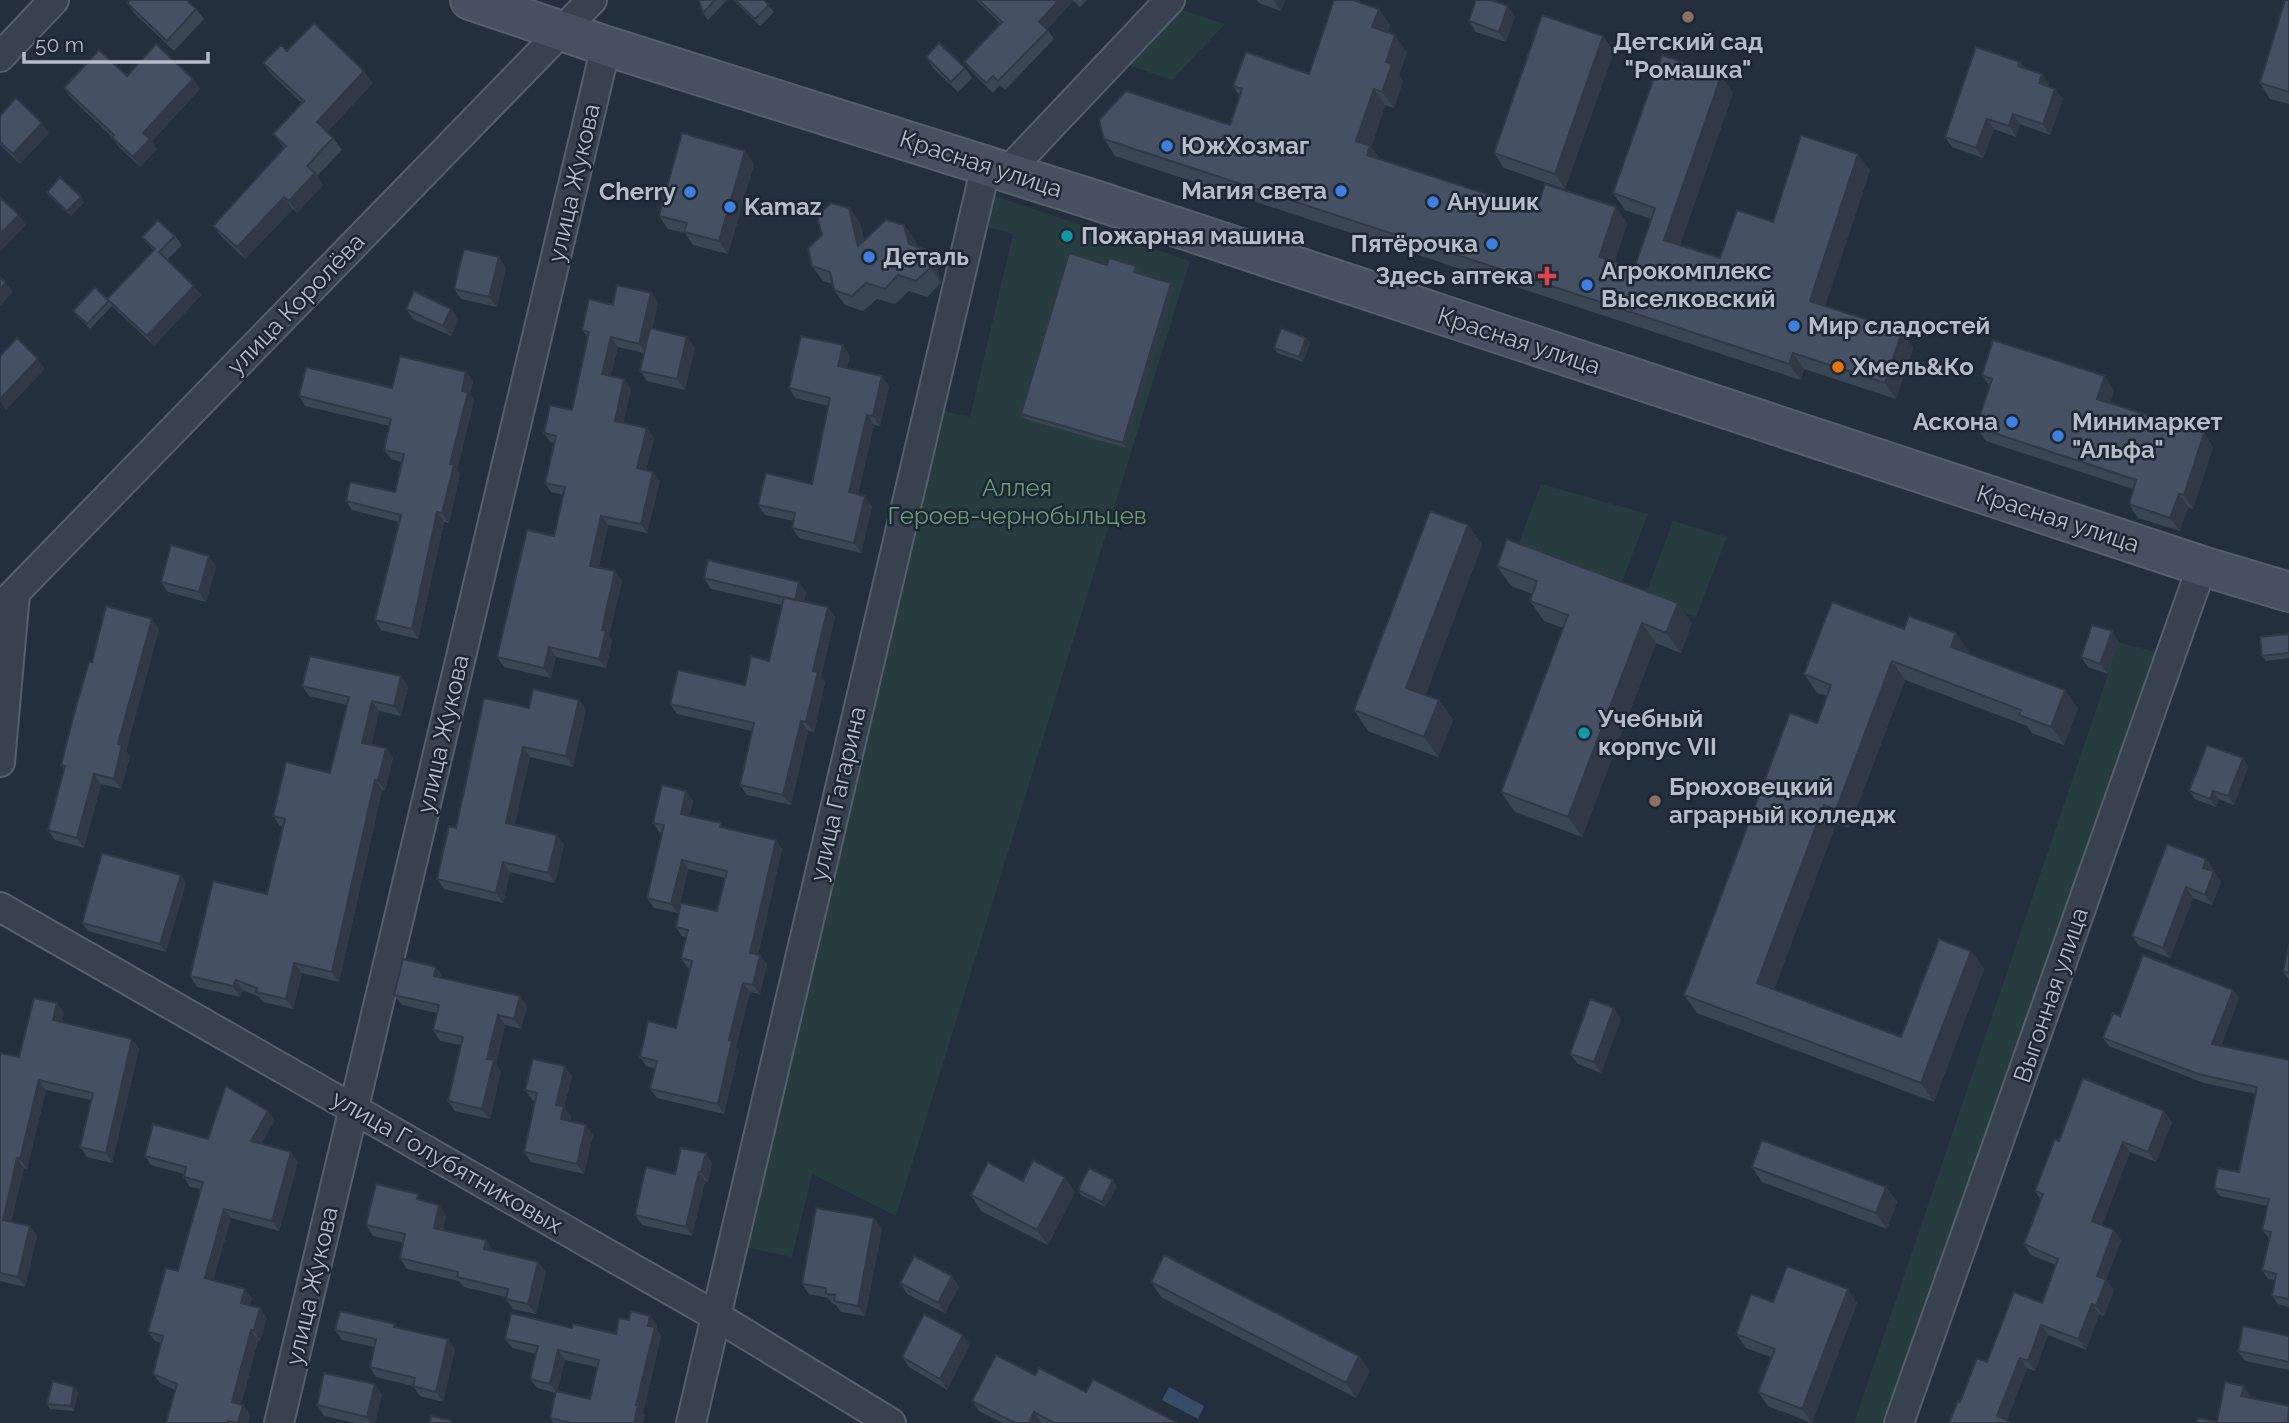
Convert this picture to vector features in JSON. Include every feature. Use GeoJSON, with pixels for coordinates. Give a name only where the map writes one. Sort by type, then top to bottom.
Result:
{"type":"FeatureCollection","features":[{"type":"Feature","properties":{"kind":"street"},"geometry":{"type":"LineString","coordinates":[[0,57],[54,0]]}},
{"type":"Feature","properties":{"kind":"street","name":"Красная улица"},"geometry":{"type":"LineString","coordinates":[[470,0],[606,46],[996,169],[2202,566],[2289,592]]}},
{"type":"Feature","properties":{"kind":"street","name":"улица Королёва"},"geometry":{"type":"LineString","coordinates":[[8,601],[592,0]]}},
{"type":"Feature","properties":{"kind":"street"},"geometry":{"type":"LineString","coordinates":[[996,169],[1170,0]]}},
{"type":"Feature","properties":{"kind":"street","name":"улица Жукова"},"geometry":{"type":"LineString","coordinates":[[279,1423],[606,46]]}},
{"type":"Feature","properties":{"kind":"street","name":"улица Гагарина"},"geometry":{"type":"LineString","coordinates":[[691,1423],[996,169]]}},
{"type":"Feature","properties":{"kind":"street","name":"Выгонная улица"},"geometry":{"type":"LineString","coordinates":[[1899,1423],[2202,566]]}},
{"type":"Feature","properties":{"kind":"street"},"geometry":{"type":"LineString","coordinates":[[0,762],[8,601]]}},
{"type":"Feature","properties":{"kind":"street","name":"улица Голубятниковых"},"geometry":{"type":"LineString","coordinates":[[0,907],[716,1316],[891,1423]]}},
{"type":"Feature","properties":{"kind":"green space"},"geometry":{"type":"Polygon","coordinates":[[[1179,9],[1225,24],[1172,80],[1128,65],[1179,9]]]}},
{"type":"Feature","properties":{"kind":"green space","name":"Аллея Героев-чернобыльцев"},"geometry":{"type":"Polygon","coordinates":[[[994,196],[1190,261],[896,1216],[812,1174],[792,1257],[744,1247],[943,411],[970,417],[1013,234],[987,227],[994,196]]]}},
{"type":"Feature","properties":{"kind":"green space"},"geometry":{"type":"Polygon","coordinates":[[[1541,484],[1648,514],[1619,589],[1516,550],[1541,484]]]}},
{"type":"Feature","properties":{"kind":"green space"},"geometry":{"type":"Polygon","coordinates":[[[1673,521],[1727,537],[1696,617],[1644,598],[1673,521]]]}},
{"type":"Feature","properties":{"kind":"green space"},"geometry":{"type":"Polygon","coordinates":[[[2119,642],[2159,653],[1885,1423],[1854,1423],[2119,642]]]}},
{"type":"Feature","properties":{"kind":"water"},"geometry":{"type":"Polygon","coordinates":[[[1169,1387],[1204,1406],[1198,1419],[1162,1400],[1169,1387]]]}},
{"type":"Feature","properties":{"kind":"building"},"geometry":{"type":"Polygon","coordinates":[[[130,0],[187,0],[196,9],[167,41],[127,3],[130,0]]]}},
{"type":"Feature","properties":{"kind":"building"},"geometry":{"type":"Polygon","coordinates":[[[699,0],[715,0],[703,13],[699,0]]]}},
{"type":"Feature","properties":{"kind":"building"},"geometry":{"type":"Polygon","coordinates":[[[735,0],[764,0],[769,5],[755,19],[735,0]]]}},
{"type":"Feature","properties":{"kind":"building"},"geometry":{"type":"Polygon","coordinates":[[[979,0],[1059,0],[1039,22],[1048,30],[998,81],[993,76],[986,83],[964,62],[1002,22],[979,0]]]}},
{"type":"Feature","properties":{"kind":"building"},"geometry":{"type":"Polygon","coordinates":[[[1334,0],[1353,0],[1379,9],[1372,27],[1395,35],[1386,62],[1392,64],[1382,92],[1374,89],[1356,141],[1370,146],[1367,155],[1536,210],[1545,184],[1616,207],[1599,257],[1634,269],[1655,208],[1613,193],[1662,55],[1721,76],[1664,240],[1720,258],[1737,210],[1773,222],[1801,135],[1858,154],[1810,301],[1902,331],[1885,383],[1793,353],[1789,364],[1104,139],[1099,120],[1126,91],[1230,125],[1242,89],[1233,86],[1246,52],[1309,74],[1334,0]]]}},
{"type":"Feature","properties":{"kind":"building"},"geometry":{"type":"Polygon","coordinates":[[[1476,0],[1491,0],[1508,6],[1499,32],[1469,21],[1476,0]]]}},
{"type":"Feature","properties":{"kind":"building"},"geometry":{"type":"Polygon","coordinates":[[[2285,0],[2289,0],[2289,92],[2260,83],[2285,0]]]}},
{"type":"Feature","properties":{"kind":"building"},"geometry":{"type":"Polygon","coordinates":[[[1542,15],[1603,36],[1555,174],[1494,153],[1542,15]]]}},
{"type":"Feature","properties":{"kind":"building"},"geometry":{"type":"Polygon","coordinates":[[[314,23],[364,71],[317,122],[333,138],[307,166],[315,173],[289,201],[284,197],[237,247],[213,226],[286,146],[273,134],[304,101],[263,63],[281,45],[287,51],[314,23]]]}},
{"type":"Feature","properties":{"kind":"building"},"geometry":{"type":"Polygon","coordinates":[[[939,43],[965,68],[951,82],[926,57],[939,43]]]}},
{"type":"Feature","properties":{"kind":"building"},"geometry":{"type":"Polygon","coordinates":[[[156,44],[193,79],[143,133],[150,139],[133,157],[112,137],[114,135],[64,88],[99,50],[127,76],[156,44]]]}},
{"type":"Feature","properties":{"kind":"building"},"geometry":{"type":"Polygon","coordinates":[[[1976,47],[2020,62],[2018,66],[2042,74],[2039,83],[2055,89],[2043,124],[2013,114],[2009,126],[1987,119],[1976,148],[1945,137],[1976,47]]]}},
{"type":"Feature","properties":{"kind":"building"},"geometry":{"type":"Polygon","coordinates":[[[16,98],[42,123],[13,154],[0,142],[0,116],[16,98]]]}},
{"type":"Feature","properties":{"kind":"building"},"geometry":{"type":"Polygon","coordinates":[[[682,133],[745,151],[719,241],[684,232],[687,223],[659,216],[682,133]]]}},
{"type":"Feature","properties":{"kind":"building"},"geometry":{"type":"Polygon","coordinates":[[[60,177],[81,197],[67,211],[47,192],[60,177]]]}},
{"type":"Feature","properties":{"kind":"building"},"geometry":{"type":"Polygon","coordinates":[[[0,197],[19,215],[0,234],[0,197]]]}},
{"type":"Feature","properties":{"kind":"building"},"geometry":{"type":"Polygon","coordinates":[[[831,203],[849,208],[858,246],[886,220],[904,225],[909,244],[926,250],[930,268],[916,281],[898,275],[885,289],[866,283],[852,296],[834,290],[830,272],[812,266],[808,248],[822,235],[817,216],[831,203]]]}},
{"type":"Feature","properties":{"kind":"building"},"geometry":{"type":"Polygon","coordinates":[[[158,220],[175,236],[159,252],[194,286],[147,336],[107,299],[155,249],[142,237],[158,220]]]}},
{"type":"Feature","properties":{"kind":"building"},"geometry":{"type":"Polygon","coordinates":[[[464,249],[499,257],[489,297],[454,289],[464,249]]]}},
{"type":"Feature","properties":{"kind":"building"},"geometry":{"type":"Polygon","coordinates":[[[1069,253],[1107,265],[1109,258],[1136,266],[1134,272],[1171,283],[1123,443],[1021,414],[1069,253]]]}},
{"type":"Feature","properties":{"kind":"building"},"geometry":{"type":"Polygon","coordinates":[[[0,277],[6,283],[0,289],[0,277]]]}},
{"type":"Feature","properties":{"kind":"building"},"geometry":{"type":"Polygon","coordinates":[[[617,285],[651,293],[639,344],[611,337],[602,374],[624,379],[615,421],[647,428],[637,468],[653,472],[641,524],[601,516],[590,566],[615,571],[602,630],[606,631],[599,659],[549,647],[544,668],[497,657],[527,530],[554,536],[565,487],[545,483],[556,436],[544,433],[550,405],[572,410],[589,332],[582,330],[589,299],[613,305],[617,285]]]}},
{"type":"Feature","properties":{"kind":"building"},"geometry":{"type":"Polygon","coordinates":[[[95,287],[109,301],[87,324],[73,311],[95,287]]]}},
{"type":"Feature","properties":{"kind":"building"},"geometry":{"type":"Polygon","coordinates":[[[414,291],[451,309],[443,326],[406,309],[414,291]]]}},
{"type":"Feature","properties":{"kind":"building"},"geometry":{"type":"Polygon","coordinates":[[[650,328],[687,337],[677,379],[640,371],[650,328]]]}},
{"type":"Feature","properties":{"kind":"building"},"geometry":{"type":"Polygon","coordinates":[[[1281,328],[1306,338],[1299,357],[1274,348],[1281,328]]]}},
{"type":"Feature","properties":{"kind":"building"},"geometry":{"type":"Polygon","coordinates":[[[801,336],[843,345],[838,366],[882,376],[873,416],[867,415],[849,492],[865,496],[854,543],[792,528],[795,513],[758,505],[766,473],[812,484],[830,398],[789,388],[801,336]]]}},
{"type":"Feature","properties":{"kind":"building"},"geometry":{"type":"Polygon","coordinates":[[[17,338],[38,359],[0,399],[0,356],[17,338]]]}},
{"type":"Feature","properties":{"kind":"building"},"geometry":{"type":"Polygon","coordinates":[[[1993,340],[2105,376],[2097,399],[2204,433],[2184,495],[2179,494],[2170,518],[2129,504],[2136,480],[1976,427],[1992,379],[1982,375],[1993,340]]]}},
{"type":"Feature","properties":{"kind":"building"},"geometry":{"type":"Polygon","coordinates":[[[400,356],[466,372],[462,391],[468,392],[450,464],[454,465],[442,513],[437,512],[412,629],[375,620],[401,515],[346,501],[350,482],[395,492],[404,454],[384,450],[391,419],[299,396],[306,367],[392,388],[400,356]]]}},
{"type":"Feature","properties":{"kind":"building"},"geometry":{"type":"Polygon","coordinates":[[[1430,511],[1468,525],[1406,688],[1439,700],[1424,737],[1354,710],[1430,511]]]}},
{"type":"Feature","properties":{"kind":"building","name":"Учебный корпус VII"},"geometry":{"type":"Polygon","coordinates":[[[1507,539],[1678,603],[1666,633],[1642,623],[1568,817],[1501,792],[1568,615],[1530,601],[1537,581],[1497,566],[1507,539]]]}},
{"type":"Feature","properties":{"kind":"building"},"geometry":{"type":"Polygon","coordinates":[[[171,545],[209,556],[199,592],[161,582],[171,545]]]}},
{"type":"Feature","properties":{"kind":"building"},"geometry":{"type":"Polygon","coordinates":[[[708,560],[799,582],[795,600],[704,578],[708,560]]]}},
{"type":"Feature","properties":{"kind":"building"},"geometry":{"type":"Polygon","coordinates":[[[784,597],[828,607],[813,671],[818,672],[806,722],[801,721],[783,795],[740,785],[754,723],[670,704],[678,670],[745,685],[751,656],[769,661],[784,597]]]}},
{"type":"Feature","properties":{"kind":"building"},"geometry":{"type":"Polygon","coordinates":[[[1832,602],[1904,629],[1909,616],[1956,633],[1951,647],[2065,690],[2051,727],[2019,715],[2021,710],[1892,661],[1836,810],[1824,805],[1757,983],[1901,1037],[1939,939],[1971,951],[1921,1083],[1684,995],[1790,713],[1817,723],[1831,685],[1804,674],[1832,602]]]}},
{"type":"Feature","properties":{"kind":"building"},"geometry":{"type":"Polygon","coordinates":[[[106,606],[152,619],[118,744],[122,745],[114,779],[94,774],[77,838],[48,830],[65,766],[61,765],[77,703],[89,662],[92,662],[106,606]]]}},
{"type":"Feature","properties":{"kind":"building"},"geometry":{"type":"Polygon","coordinates":[[[2092,625],[2112,631],[2100,664],[2081,657],[2092,625]]]}},
{"type":"Feature","properties":{"kind":"building"},"geometry":{"type":"Polygon","coordinates":[[[2289,634],[2289,653],[2262,656],[2260,637],[2289,634]]]}},
{"type":"Feature","properties":{"kind":"building"},"geometry":{"type":"Polygon","coordinates":[[[310,656],[401,676],[394,706],[372,701],[362,743],[386,748],[378,781],[375,780],[332,972],[294,963],[286,999],[256,992],[257,988],[236,980],[233,986],[190,976],[213,881],[267,894],[285,819],[273,816],[286,762],[330,773],[349,697],[302,686],[310,656]]]}},
{"type":"Feature","properties":{"kind":"building"},"geometry":{"type":"Polygon","coordinates":[[[533,689],[579,700],[566,756],[523,747],[506,823],[557,835],[548,873],[503,862],[496,893],[437,879],[449,826],[456,828],[484,698],[529,708],[533,689]]]}},
{"type":"Feature","properties":{"kind":"building"},"geometry":{"type":"Polygon","coordinates":[[[2207,745],[2243,758],[2228,796],[2213,791],[2210,799],[2189,791],[2207,745]]]}},
{"type":"Feature","properties":{"kind":"building"},"geometry":{"type":"Polygon","coordinates":[[[662,785],[686,791],[681,814],[721,823],[720,827],[776,840],[750,953],[760,955],[753,985],[743,983],[729,1040],[732,1041],[718,1104],[650,1089],[657,1061],[640,1057],[648,1021],[676,1028],[692,961],[681,958],[688,930],[676,927],[681,903],[717,911],[727,871],[682,860],[671,904],[647,898],[664,825],[653,823],[662,785]]]}},
{"type":"Feature","properties":{"kind":"building"},"geometry":{"type":"Polygon","coordinates":[[[2167,844],[2206,859],[2203,868],[2214,871],[2205,895],[2186,887],[2163,948],[2132,936],[2167,844]]]}},
{"type":"Feature","properties":{"kind":"building"},"geometry":{"type":"Polygon","coordinates":[[[102,853],[181,875],[160,944],[82,923],[102,853]]]}},
{"type":"Feature","properties":{"kind":"building"},"geometry":{"type":"Polygon","coordinates":[[[2289,945],[2289,973],[2283,971],[2289,945]]]}},
{"type":"Feature","properties":{"kind":"building"},"geometry":{"type":"Polygon","coordinates":[[[2143,955],[2233,990],[2212,1044],[2289,1060],[2289,1299],[2272,1296],[2276,1274],[2262,1270],[2271,1232],[2262,1230],[2269,1199],[2214,1188],[2218,1168],[2239,1172],[2257,1087],[2198,1074],[2103,1038],[2113,1013],[2120,1016],[2143,955]]]}},
{"type":"Feature","properties":{"kind":"building"},"geometry":{"type":"Polygon","coordinates":[[[403,959],[436,967],[434,976],[520,996],[514,1019],[498,1015],[487,1059],[494,1060],[482,1109],[448,1101],[463,1037],[433,1030],[439,1005],[394,995],[403,959]]]}},
{"type":"Feature","properties":{"kind":"building"},"geometry":{"type":"Polygon","coordinates":[[[34,998],[57,1003],[53,1020],[132,1039],[106,1153],[80,1147],[93,1093],[39,1080],[3,1220],[30,1226],[18,1277],[0,1273],[0,1053],[19,1057],[34,998]]]}},
{"type":"Feature","properties":{"kind":"building"},"geometry":{"type":"Polygon","coordinates":[[[1590,999],[1614,1008],[1594,1062],[1570,1054],[1590,999]]]}},
{"type":"Feature","properties":{"kind":"building"},"geometry":{"type":"Polygon","coordinates":[[[533,1059],[565,1066],[556,1105],[564,1106],[561,1119],[586,1125],[577,1164],[524,1152],[537,1093],[525,1090],[533,1059]]]}},
{"type":"Feature","properties":{"kind":"building"},"geometry":{"type":"Polygon","coordinates":[[[2083,1078],[2164,1111],[2148,1152],[2123,1142],[2092,1221],[2114,1230],[2097,1276],[2106,1280],[2096,1306],[2092,1304],[2078,1339],[2041,1325],[2028,1361],[2020,1358],[1997,1416],[2009,1421],[2008,1423],[1949,1423],[1977,1358],[1987,1362],[2014,1292],[2042,1303],[2058,1259],[2024,1244],[2043,1194],[2035,1191],[2055,1139],[2059,1141],[2083,1078]]]}},
{"type":"Feature","properties":{"kind":"building"},"geometry":{"type":"Polygon","coordinates":[[[226,1086],[268,1111],[251,1141],[291,1152],[272,1221],[224,1209],[205,1278],[245,1289],[241,1303],[260,1308],[254,1331],[251,1330],[232,1402],[243,1405],[238,1423],[166,1423],[177,1384],[153,1374],[163,1336],[148,1332],[166,1268],[178,1271],[203,1182],[184,1177],[186,1167],[145,1156],[153,1124],[208,1139],[226,1086]]]}},
{"type":"Feature","properties":{"kind":"building"},"geometry":{"type":"Polygon","coordinates":[[[1762,1140],[1886,1187],[1876,1213],[1752,1167],[1762,1140]]]}},
{"type":"Feature","properties":{"kind":"building"},"geometry":{"type":"Polygon","coordinates":[[[681,1148],[706,1153],[686,1227],[635,1215],[646,1167],[675,1174],[681,1148]]]}},
{"type":"Feature","properties":{"kind":"building"},"geometry":{"type":"Polygon","coordinates":[[[1033,1160],[1065,1177],[1037,1230],[971,1195],[988,1162],[1023,1181],[1033,1160]]]}},
{"type":"Feature","properties":{"kind":"building"},"geometry":{"type":"Polygon","coordinates":[[[1089,1168],[1113,1180],[1102,1202],[1078,1190],[1089,1168]]]}},
{"type":"Feature","properties":{"kind":"building"},"geometry":{"type":"Polygon","coordinates":[[[376,1184],[418,1194],[417,1199],[439,1205],[434,1228],[486,1240],[484,1249],[538,1262],[528,1304],[506,1299],[508,1289],[457,1277],[458,1272],[400,1258],[405,1234],[366,1225],[376,1184]]]}},
{"type":"Feature","properties":{"kind":"building"},"geometry":{"type":"Polygon","coordinates":[[[816,1208],[874,1218],[858,1306],[834,1301],[835,1295],[826,1294],[826,1288],[802,1284],[816,1208]]]}},
{"type":"Feature","properties":{"kind":"building"},"geometry":{"type":"Polygon","coordinates":[[[1164,1255],[1359,1356],[1346,1383],[1151,1282],[1164,1255]]]}},
{"type":"Feature","properties":{"kind":"building"},"geometry":{"type":"Polygon","coordinates":[[[914,1256],[952,1276],[938,1303],[900,1283],[914,1256]]]}},
{"type":"Feature","properties":{"kind":"building"},"geometry":{"type":"Polygon","coordinates":[[[1787,1266],[1848,1289],[1802,1409],[1758,1392],[1775,1349],[1736,1334],[1751,1294],[1773,1302],[1787,1266]]]}},
{"type":"Feature","properties":{"kind":"building"},"geometry":{"type":"Polygon","coordinates":[[[340,1311],[448,1339],[436,1392],[413,1386],[415,1378],[370,1367],[376,1339],[335,1330],[340,1311]]]}},
{"type":"Feature","properties":{"kind":"building"},"geometry":{"type":"Polygon","coordinates":[[[631,1311],[650,1316],[648,1326],[655,1327],[634,1423],[571,1423],[550,1418],[556,1391],[590,1399],[599,1360],[558,1350],[550,1384],[530,1379],[538,1346],[505,1339],[511,1313],[572,1328],[573,1324],[616,1334],[619,1318],[629,1320],[631,1311]]]}},
{"type":"Feature","properties":{"kind":"building"},"geometry":{"type":"Polygon","coordinates":[[[924,1314],[963,1335],[940,1379],[902,1357],[924,1314]]]}},
{"type":"Feature","properties":{"kind":"building"},"geometry":{"type":"Polygon","coordinates":[[[2243,1326],[2289,1336],[2289,1362],[2238,1351],[2243,1326]]]}},
{"type":"Feature","properties":{"kind":"building"},"geometry":{"type":"Polygon","coordinates":[[[996,1355],[1035,1375],[1039,1368],[1086,1392],[1093,1379],[1178,1423],[1054,1423],[1034,1412],[1029,1423],[1015,1423],[972,1401],[996,1355]]]}},
{"type":"Feature","properties":{"kind":"building"},"geometry":{"type":"Polygon","coordinates":[[[324,1373],[375,1384],[367,1417],[317,1405],[324,1373]]]}},
{"type":"Feature","properties":{"kind":"building"},"geometry":{"type":"Polygon","coordinates":[[[53,1381],[74,1387],[71,1406],[47,1404],[53,1381]]]}},
{"type":"Feature","properties":{"kind":"building"},"geometry":{"type":"Polygon","coordinates":[[[2225,1382],[2244,1386],[2241,1396],[2289,1406],[2288,1423],[2197,1423],[2198,1418],[2217,1422],[2225,1382]]]}},
{"type":"Feature","properties":{"kind":"building"},"geometry":{"type":"Polygon","coordinates":[[[431,1416],[450,1420],[450,1423],[430,1423],[431,1416]]]}},
{"type":"Feature","properties":{"kind":"place","name":"Детский сад \"Ромашка\""},"geometry":{"type":"Point","coordinates":[1688,17]}},
{"type":"Feature","properties":{"kind":"place","name":"ЮжХозмаг"},"geometry":{"type":"Point","coordinates":[1167,146]}},
{"type":"Feature","properties":{"kind":"place","name":"Магия света"},"geometry":{"type":"Point","coordinates":[1341,191]}},
{"type":"Feature","properties":{"kind":"place","name":"Cherry"},"geometry":{"type":"Point","coordinates":[690,192]}},
{"type":"Feature","properties":{"kind":"place","name":"Анушик"},"geometry":{"type":"Point","coordinates":[1433,202]}},
{"type":"Feature","properties":{"kind":"place","name":"Kamaz"},"geometry":{"type":"Point","coordinates":[730,207]}},
{"type":"Feature","properties":{"kind":"place","name":"Пожарная машина"},"geometry":{"type":"Point","coordinates":[1067,236]}},
{"type":"Feature","properties":{"kind":"place","name":"Пятёрочка"},"geometry":{"type":"Point","coordinates":[1492,244]}},
{"type":"Feature","properties":{"kind":"place","name":"Деталь"},"geometry":{"type":"Point","coordinates":[869,257]}},
{"type":"Feature","properties":{"kind":"place","name":"Здесь аптека"},"geometry":{"type":"Point","coordinates":[1547,276]}},
{"type":"Feature","properties":{"kind":"place","name":"Агрокомплекс Выселковский"},"geometry":{"type":"Point","coordinates":[1587,285]}},
{"type":"Feature","properties":{"kind":"place","name":"Мир сладостей"},"geometry":{"type":"Point","coordinates":[1794,326]}},
{"type":"Feature","properties":{"kind":"place","name":"Хмель&Ко"},"geometry":{"type":"Point","coordinates":[1838,367]}},
{"type":"Feature","properties":{"kind":"place","name":"Аскона"},"geometry":{"type":"Point","coordinates":[2012,422]}},
{"type":"Feature","properties":{"kind":"place","name":"Минимаркет \"Альфа\""},"geometry":{"type":"Point","coordinates":[2058,436]}},
{"type":"Feature","properties":{"kind":"place","name":"Учебный корпус VII"},"geometry":{"type":"Point","coordinates":[1584,733]}},
{"type":"Feature","properties":{"kind":"place","name":"Брюховецкий аграрный колледж"},"geometry":{"type":"Point","coordinates":[1655,801]}}]}
